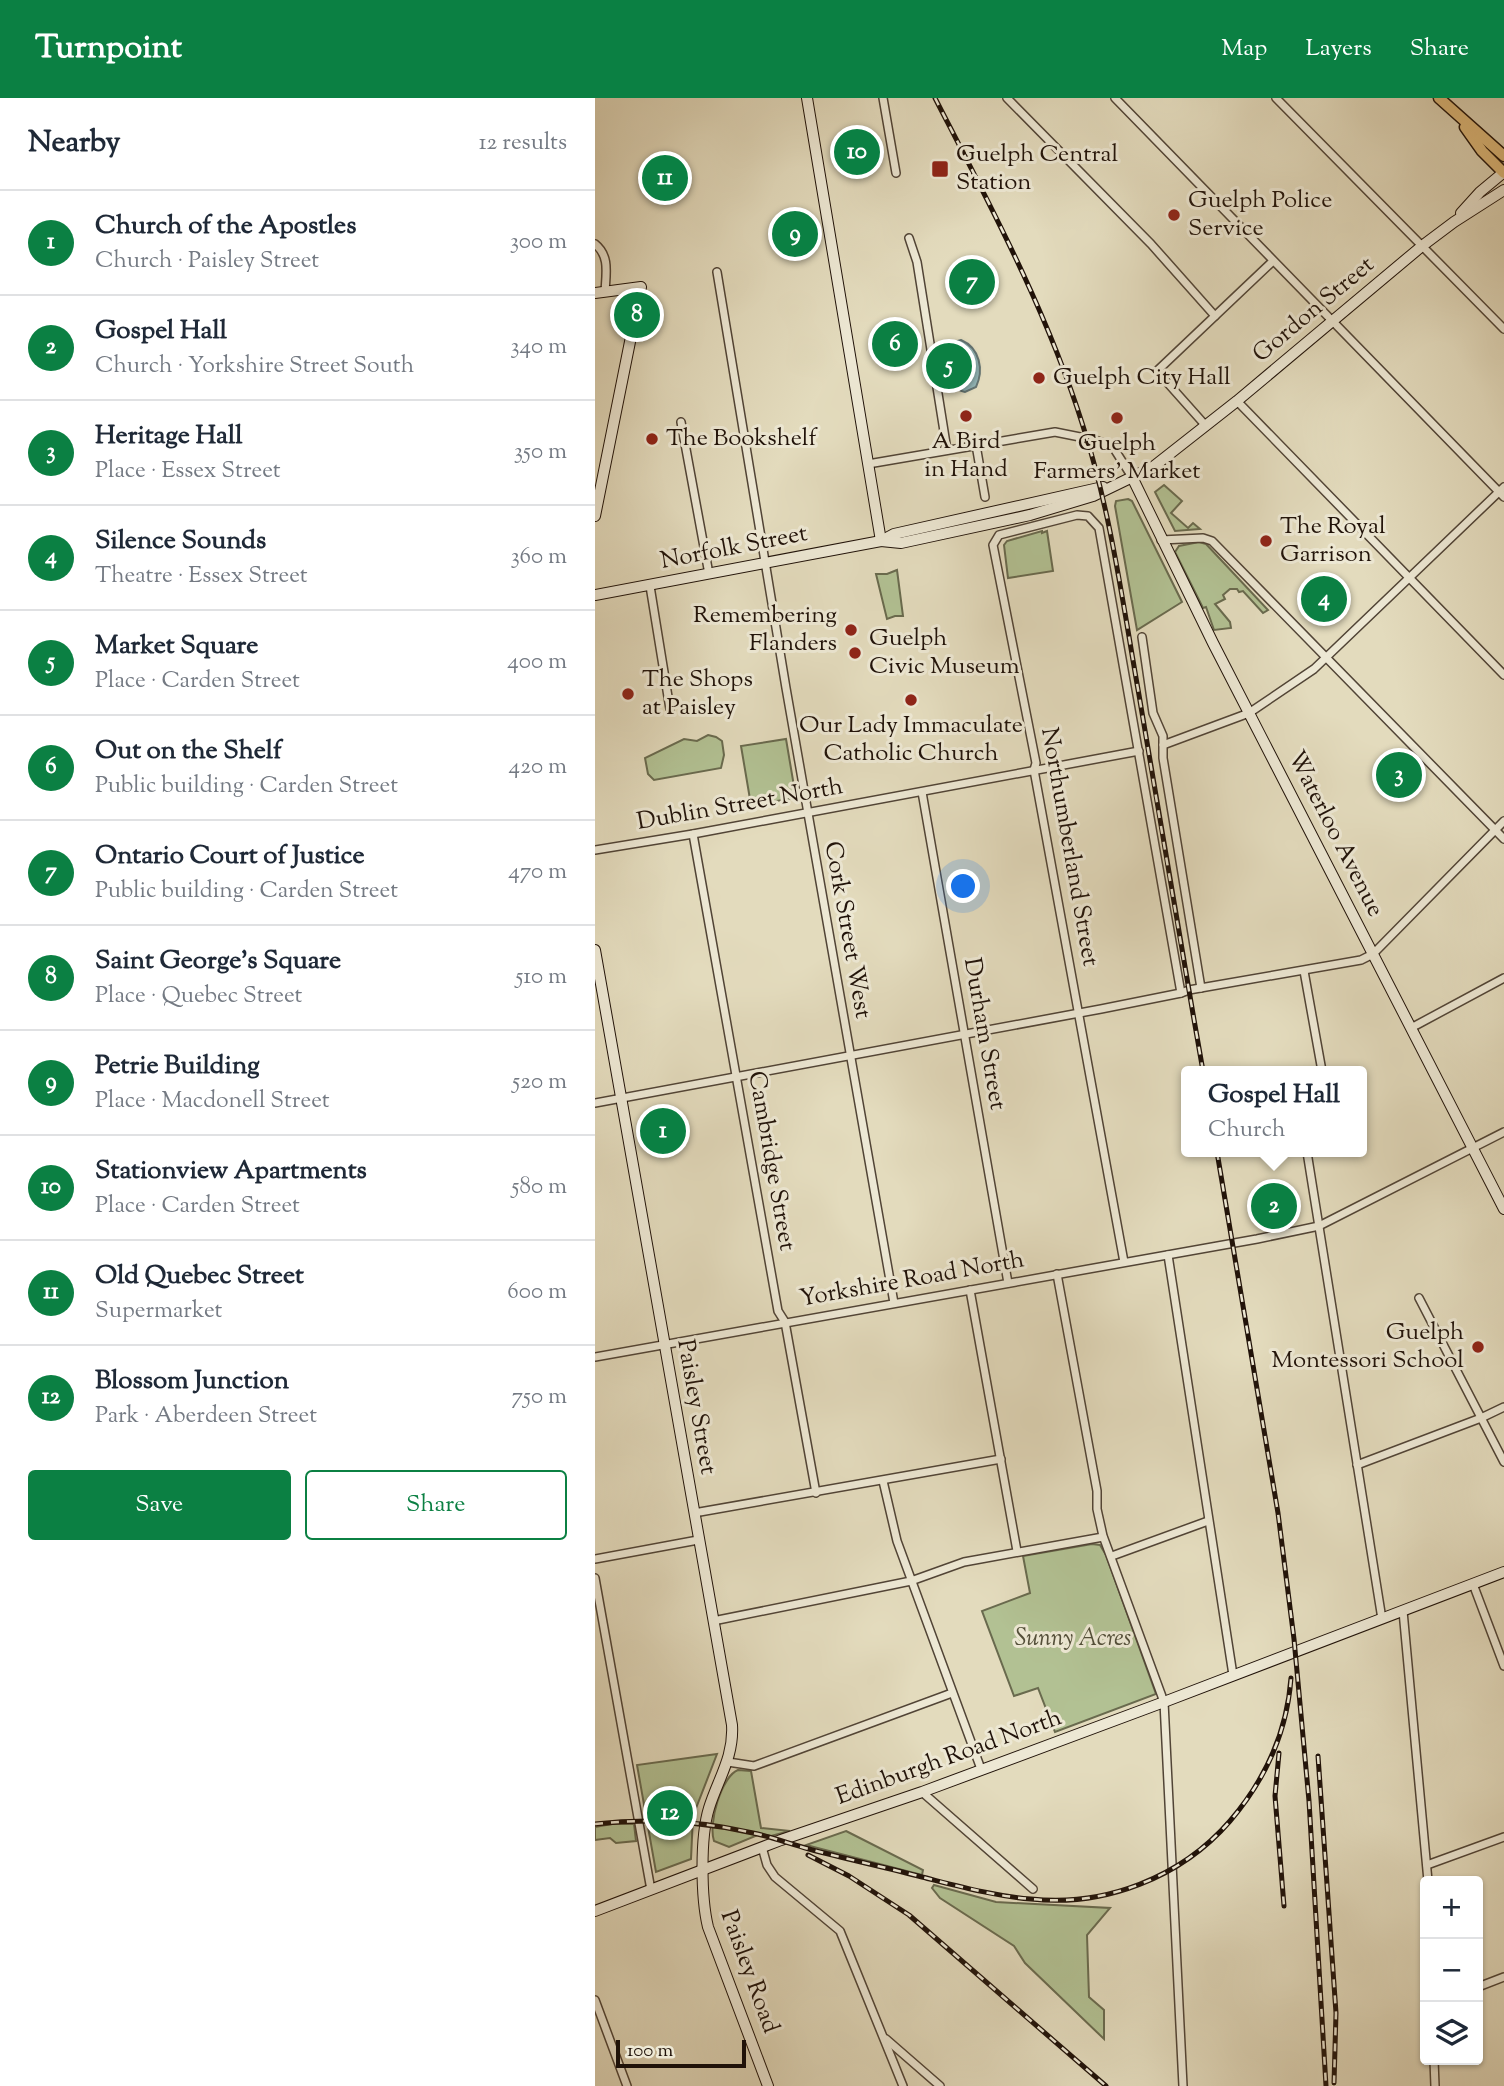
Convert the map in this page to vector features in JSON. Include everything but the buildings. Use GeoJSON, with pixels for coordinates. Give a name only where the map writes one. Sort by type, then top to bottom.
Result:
{"type":"FeatureCollection","features":[{"type":"Feature","properties":{"kind":"main road"},"geometry":{"type":"LineString","coordinates":[[807,98],[881,541]]}},
{"type":"Feature","properties":{"kind":"main road"},"geometry":{"type":"LineString","coordinates":[[1439,98],[1504,156]]}},
{"type":"Feature","properties":{"kind":"main road"},"geometry":{"type":"LineString","coordinates":[[1458,117],[1482,151],[1504,172]]}},
{"type":"Feature","properties":{"kind":"main road","name":"Gordon Street"},"geometry":{"type":"LineString","coordinates":[[1454,222],[1480,192],[1504,172]]}},
{"type":"Feature","properties":{"kind":"main road","name":"Gordon Street"},"geometry":{"type":"LineString","coordinates":[[1132,477],[1170,456],[1422,246],[1504,190]]}},
{"type":"Feature","properties":{"kind":"main road"},"geometry":{"type":"LineString","coordinates":[[595,516],[641,287],[600,292]]}},
{"type":"Feature","properties":{"kind":"main road","name":"Norfolk Street"},"geometry":{"type":"LineString","coordinates":[[595,595],[881,541],[894,534],[1114,486],[1132,477]]}},
{"type":"Feature","properties":{"kind":"main road","name":"Waterloo Avenue"},"geometry":{"type":"LineString","coordinates":[[1132,477],[1161,540],[1504,1209]]}},
{"type":"Feature","properties":{"kind":"main road","name":"Paisley Street"},"geometry":{"type":"LineString","coordinates":[[595,950],[732,1726],[728,1762],[706,1817],[704,1869]]}},
{"type":"Feature","properties":{"kind":"main road","name":"Edinburgh Road North"},"geometry":{"type":"LineString","coordinates":[[595,1911],[762,1847],[922,1792],[1164,1702],[1504,1572]]}},
{"type":"Feature","properties":{"kind":"main road","name":"Paisley Road"},"geometry":{"type":"LineString","coordinates":[[704,1869],[703,1908],[708,1927],[768,2086]]}},
{"type":"Feature","properties":{"kind":"street"},"geometry":{"type":"LineString","coordinates":[[883,98],[895,173]]}},
{"type":"Feature","properties":{"kind":"street"},"geometry":{"type":"LineString","coordinates":[[1007,98],[1151,244],[1216,316]]}},
{"type":"Feature","properties":{"kind":"street"},"geometry":{"type":"LineString","coordinates":[[1115,98],[1332,322],[1502,492],[1328,659],[1249,713],[1163,745]]}},
{"type":"Feature","properties":{"kind":"street"},"geometry":{"type":"LineString","coordinates":[[1276,98],[1504,329]]}},
{"type":"Feature","properties":{"kind":"street"},"geometry":{"type":"LineString","coordinates":[[909,239],[915,252],[919,274],[947,450]]}},
{"type":"Feature","properties":{"kind":"street"},"geometry":{"type":"LineString","coordinates":[[595,244],[606,259],[600,292]]}},
{"type":"Feature","properties":{"kind":"street"},"geometry":{"type":"LineString","coordinates":[[1206,426],[1157,371],[1273,261]]}},
{"type":"Feature","properties":{"kind":"street","name":"Cork Street West"},"geometry":{"type":"LineString","coordinates":[[717,272],[807,812],[894,1303]]}},
{"type":"Feature","properties":{"kind":"street"},"geometry":{"type":"LineString","coordinates":[[1237,401],[1504,675]]}},
{"type":"Feature","properties":{"kind":"street"},"geometry":{"type":"LineString","coordinates":[[681,422],[709,574]]}},
{"type":"Feature","properties":{"kind":"street"},"geometry":{"type":"LineString","coordinates":[[868,464],[1055,432],[1106,443],[1113,447],[1132,477]]}},
{"type":"Feature","properties":{"kind":"street"},"geometry":{"type":"LineString","coordinates":[[976,444],[985,497]]}},
{"type":"Feature","properties":{"kind":"street","name":"Northumberland Street"},"geometry":{"type":"LineString","coordinates":[[1124,1262],[1034,770],[1036,763],[993,545],[999,535],[1065,517],[1084,515],[1092,518],[1099,528],[1139,751]]}},
{"type":"Feature","properties":{"kind":"street"},"geometry":{"type":"LineString","coordinates":[[1161,540],[1203,537],[1212,541],[1504,839]]}},
{"type":"Feature","properties":{"kind":"street"},"geometry":{"type":"LineString","coordinates":[[650,586],[670,709]]}},
{"type":"Feature","properties":{"kind":"street"},"geometry":{"type":"LineString","coordinates":[[1142,637],[1153,713],[1163,736],[1163,758],[1201,988]]}},
{"type":"Feature","properties":{"kind":"street"},"geometry":{"type":"LineString","coordinates":[[1139,751],[1181,993]]}},
{"type":"Feature","properties":{"kind":"street","name":"Dublin Street North"},"geometry":{"type":"LineString","coordinates":[[595,850],[1139,751]]}},
{"type":"Feature","properties":{"kind":"street","name":"Durham Street"},"geometry":{"type":"LineString","coordinates":[[922,792],[1008,1283]]}},
{"type":"Feature","properties":{"kind":"street"},"geometry":{"type":"LineString","coordinates":[[595,1103],[1201,988],[1358,961],[1373,954],[1504,821]]}},
{"type":"Feature","properties":{"kind":"street","name":"Cambridge Street"},"geometry":{"type":"LineString","coordinates":[[693,834],[778,1311],[785,1322],[816,1493]]}},
{"type":"Feature","properties":{"kind":"street"},"geometry":{"type":"LineString","coordinates":[[1304,971],[1321,1066]]}},
{"type":"Feature","properties":{"kind":"street"},"geometry":{"type":"LineString","coordinates":[[1411,1028],[1504,978]]}},
{"type":"Feature","properties":{"kind":"street","name":"Yorkshire Road North"},"geometry":{"type":"LineString","coordinates":[[595,1357],[1319,1226],[1504,1132]]}},
{"type":"Feature","properties":{"kind":"street"},"geometry":{"type":"LineString","coordinates":[[1308,1157],[1382,1619]]}},
{"type":"Feature","properties":{"kind":"street"},"geometry":{"type":"LineString","coordinates":[[1168,1255],[1233,1675]]}},
{"type":"Feature","properties":{"kind":"street"},"geometry":{"type":"LineString","coordinates":[[1057,1274],[1103,1537],[1164,1702],[1183,2086]]}},
{"type":"Feature","properties":{"kind":"street"},"geometry":{"type":"LineString","coordinates":[[970,1290],[1017,1551]]}},
{"type":"Feature","properties":{"kind":"street"},"geometry":{"type":"LineString","coordinates":[[1419,1298],[1504,1462]]}},
{"type":"Feature","properties":{"kind":"street"},"geometry":{"type":"LineString","coordinates":[[1357,1465],[1504,1407]]}},
{"type":"Feature","properties":{"kind":"street"},"geometry":{"type":"LineString","coordinates":[[694,1513],[1001,1459]]}},
{"type":"Feature","properties":{"kind":"street"},"geometry":{"type":"LineString","coordinates":[[883,1481],[896,1539],[981,1769]]}},
{"type":"Feature","properties":{"kind":"street"},"geometry":{"type":"LineString","coordinates":[[1112,1556],[1208,1521]]}},
{"type":"Feature","properties":{"kind":"street"},"geometry":{"type":"LineString","coordinates":[[713,1621],[911,1581],[964,1562],[1103,1537]]}},
{"type":"Feature","properties":{"kind":"street"},"geometry":{"type":"LineString","coordinates":[[595,1559],[698,1540]]}},
{"type":"Feature","properties":{"kind":"street"},"geometry":{"type":"LineString","coordinates":[[595,1578],[651,1890]]}},
{"type":"Feature","properties":{"kind":"street"},"geometry":{"type":"LineString","coordinates":[[1473,1584],[1504,1666]]}},
{"type":"Feature","properties":{"kind":"street"},"geometry":{"type":"LineString","coordinates":[[1403,1611],[1428,1876]]}},
{"type":"Feature","properties":{"kind":"street"},"geometry":{"type":"LineString","coordinates":[[728,1762],[754,1766],[952,1693]]}},
{"type":"Feature","properties":{"kind":"street"},"geometry":{"type":"LineString","coordinates":[[922,1792],[1033,1889]]}},
{"type":"Feature","properties":{"kind":"street"},"geometry":{"type":"LineString","coordinates":[[1427,1865],[1504,1837]]}},
{"type":"Feature","properties":{"kind":"street"},"geometry":{"type":"LineString","coordinates":[[762,1847],[767,1865],[775,1877],[840,1931],[886,2038],[903,2086]]}},
{"type":"Feature","properties":{"kind":"street"},"geometry":{"type":"LineString","coordinates":[[1483,1985],[1504,1977]]}},
{"type":"Feature","properties":{"kind":"street"},"geometry":{"type":"LineString","coordinates":[[595,2000],[627,2086]]}},
{"type":"Feature","properties":{"kind":"street"},"geometry":{"type":"LineString","coordinates":[[886,2038],[940,2086]]}},
{"type":"Feature","properties":{"kind":"street"},"geometry":{"type":"LineString","coordinates":[[1434,2065],[1435,2086]]}},
{"type":"Feature","properties":{"kind":"green space"},"geometry":{"type":"Polygon","coordinates":[[[1164,485],[1182,501],[1171,513],[1188,528],[1193,523],[1200,529],[1175,531],[1155,492],[1164,485]]]}},
{"type":"Feature","properties":{"kind":"green space"},"geometry":{"type":"Polygon","coordinates":[[[1116,501],[1132,501],[1182,602],[1137,630],[1115,506],[1116,501]]]}},
{"type":"Feature","properties":{"kind":"green space"},"geometry":{"type":"Polygon","coordinates":[[[1047,531],[1053,571],[1008,578],[1004,545],[1007,541],[1047,531]]]}},
{"type":"Feature","properties":{"kind":"green space"},"geometry":{"type":"Polygon","coordinates":[[[1199,542],[1206,544],[1268,610],[1263,613],[1243,591],[1230,589],[1223,595],[1225,599],[1215,604],[1230,622],[1231,628],[1214,630],[1206,607],[1203,608],[1175,552],[1179,546],[1199,542]]]}},
{"type":"Feature","properties":{"kind":"green space"},"geometry":{"type":"Polygon","coordinates":[[[897,570],[903,616],[887,619],[876,574],[897,570]]]}},
{"type":"Feature","properties":{"kind":"green space"},"geometry":{"type":"Polygon","coordinates":[[[708,735],[722,741],[724,755],[721,768],[654,780],[648,774],[645,758],[684,739],[697,741],[708,735]]]}},
{"type":"Feature","properties":{"kind":"green space"},"geometry":{"type":"Polygon","coordinates":[[[786,739],[796,798],[751,805],[741,746],[786,739]]]}},
{"type":"Feature","properties":{"kind":"green space","name":"Sunny Acres"},"geometry":{"type":"Polygon","coordinates":[[[1092,1544],[1100,1545],[1106,1555],[1156,1694],[1055,1732],[1038,1688],[1014,1696],[982,1611],[1030,1593],[1023,1556],[1092,1544]]]}},
{"type":"Feature","properties":{"kind":"green space"},"geometry":{"type":"Polygon","coordinates":[[[717,1754],[693,1816],[691,1859],[656,1872],[637,1765],[717,1754]]]}},
{"type":"Feature","properties":{"kind":"green space"},"geometry":{"type":"Polygon","coordinates":[[[738,1770],[751,1771],[761,1828],[790,1831],[771,1836],[760,1834],[729,1847],[714,1841],[713,1824],[717,1802],[726,1782],[738,1770]]]}},
{"type":"Feature","properties":{"kind":"green space"},"geometry":{"type":"Polygon","coordinates":[[[634,1824],[636,1841],[616,1843],[610,1838],[595,1840],[595,1827],[634,1824]]]}},
{"type":"Feature","properties":{"kind":"green space"},"geometry":{"type":"Polygon","coordinates":[[[846,1831],[923,1870],[922,1875],[806,1845],[846,1831]]]}},
{"type":"Feature","properties":{"kind":"green space"},"geometry":{"type":"Polygon","coordinates":[[[934,1885],[996,1902],[1110,1908],[1087,1935],[1089,1997],[1104,2010],[1104,2039],[1025,1963],[1014,1946],[940,1898],[932,1888],[934,1885]]]}},
{"type":"Feature","properties":{"kind":"water"},"geometry":{"type":"Polygon","coordinates":[[[961,340],[972,348],[980,367],[976,387],[965,392],[951,383],[945,366],[948,350],[961,340]]]}},
{"type":"Feature","properties":{"kind":"railway"},"geometry":{"type":"LineString","coordinates":[[935,98],[997,218],[1035,300],[1069,383],[1093,459],[1122,593],[1202,1066]]}},
{"type":"Feature","properties":{"kind":"railway"},"geometry":{"type":"LineString","coordinates":[[1218,1157],[1278,1513],[1294,1639],[1309,1801],[1326,2086]]}},
{"type":"Feature","properties":{"kind":"railway"},"geometry":{"type":"LineString","coordinates":[[595,1824],[654,1821],[733,1829],[1017,1898],[1058,1900],[1113,1893],[1165,1873],[1189,1858],[1230,1821],[1254,1789],[1272,1755],[1285,1718],[1291,1678]]}},
{"type":"Feature","properties":{"kind":"railway"},"geometry":{"type":"LineString","coordinates":[[1279,1753],[1275,1796],[1284,1906]]}},
{"type":"Feature","properties":{"kind":"railway"},"geometry":{"type":"LineString","coordinates":[[1318,1756],[1336,2013],[1334,2083]]}},
{"type":"Feature","properties":{"kind":"railway"},"geometry":{"type":"LineString","coordinates":[[808,1855],[849,1876],[909,1915],[1106,2086]]}},
{"type":"Feature","properties":{"kind":"place","name":"Stationview Apartments"},"geometry":{"type":"Point","coordinates":[857,152]}},
{"type":"Feature","properties":{"kind":"place","name":"Guelph Central Station"},"geometry":{"type":"Point","coordinates":[940,169]}},
{"type":"Feature","properties":{"kind":"place","name":"Old Quebec Street"},"geometry":{"type":"Point","coordinates":[665,178]}},
{"type":"Feature","properties":{"kind":"place","name":"Guelph Police Service"},"geometry":{"type":"Point","coordinates":[1174,215]}},
{"type":"Feature","properties":{"kind":"place","name":"Petrie Building"},"geometry":{"type":"Point","coordinates":[795,234]}},
{"type":"Feature","properties":{"kind":"place","name":"Ontario Court of Justice"},"geometry":{"type":"Point","coordinates":[972,282]}},
{"type":"Feature","properties":{"kind":"place","name":"Saint George's Square"},"geometry":{"type":"Point","coordinates":[637,315]}},
{"type":"Feature","properties":{"kind":"place","name":"Out on the Shelf"},"geometry":{"type":"Point","coordinates":[895,344]}},
{"type":"Feature","properties":{"kind":"place","name":"Market Square"},"geometry":{"type":"Point","coordinates":[949,366]}},
{"type":"Feature","properties":{"kind":"place","name":"Guelph City Hall"},"geometry":{"type":"Point","coordinates":[1039,378]}},
{"type":"Feature","properties":{"kind":"place","name":"A Bird in Hand"},"geometry":{"type":"Point","coordinates":[966,416]}},
{"type":"Feature","properties":{"kind":"place","name":"Guelph Farmers' Market"},"geometry":{"type":"Point","coordinates":[1117,418]}},
{"type":"Feature","properties":{"kind":"place","name":"The Bookshelf"},"geometry":{"type":"Point","coordinates":[652,439]}},
{"type":"Feature","properties":{"kind":"place","name":"The Royal Garrison"},"geometry":{"type":"Point","coordinates":[1266,541]}},
{"type":"Feature","properties":{"kind":"place","name":"Silence Sounds"},"geometry":{"type":"Point","coordinates":[1324,599]}},
{"type":"Feature","properties":{"kind":"place","name":"Remembering Flanders"},"geometry":{"type":"Point","coordinates":[851,630]}},
{"type":"Feature","properties":{"kind":"place","name":"Guelph Civic Museum"},"geometry":{"type":"Point","coordinates":[855,653]}},
{"type":"Feature","properties":{"kind":"place","name":"The Shops at Paisley"},"geometry":{"type":"Point","coordinates":[628,694]}},
{"type":"Feature","properties":{"kind":"place","name":"Our Lady Immaculate Catholic Church"},"geometry":{"type":"Point","coordinates":[911,700]}},
{"type":"Feature","properties":{"kind":"place","name":"Heritage Hall"},"geometry":{"type":"Point","coordinates":[1399,775]}},
{"type":"Feature","properties":{"kind":"place","name":"Church of the Apostles"},"geometry":{"type":"Point","coordinates":[663,1131]}},
{"type":"Feature","properties":{"kind":"place","name":"Gospel Hall"},"geometry":{"type":"Point","coordinates":[1274,1206]}},
{"type":"Feature","properties":{"kind":"place","name":"Guelph Montessori School"},"geometry":{"type":"Point","coordinates":[1478,1347]}},
{"type":"Feature","properties":{"kind":"place","name":"Blossom Junction"},"geometry":{"type":"Point","coordinates":[670,1813]}}]}
